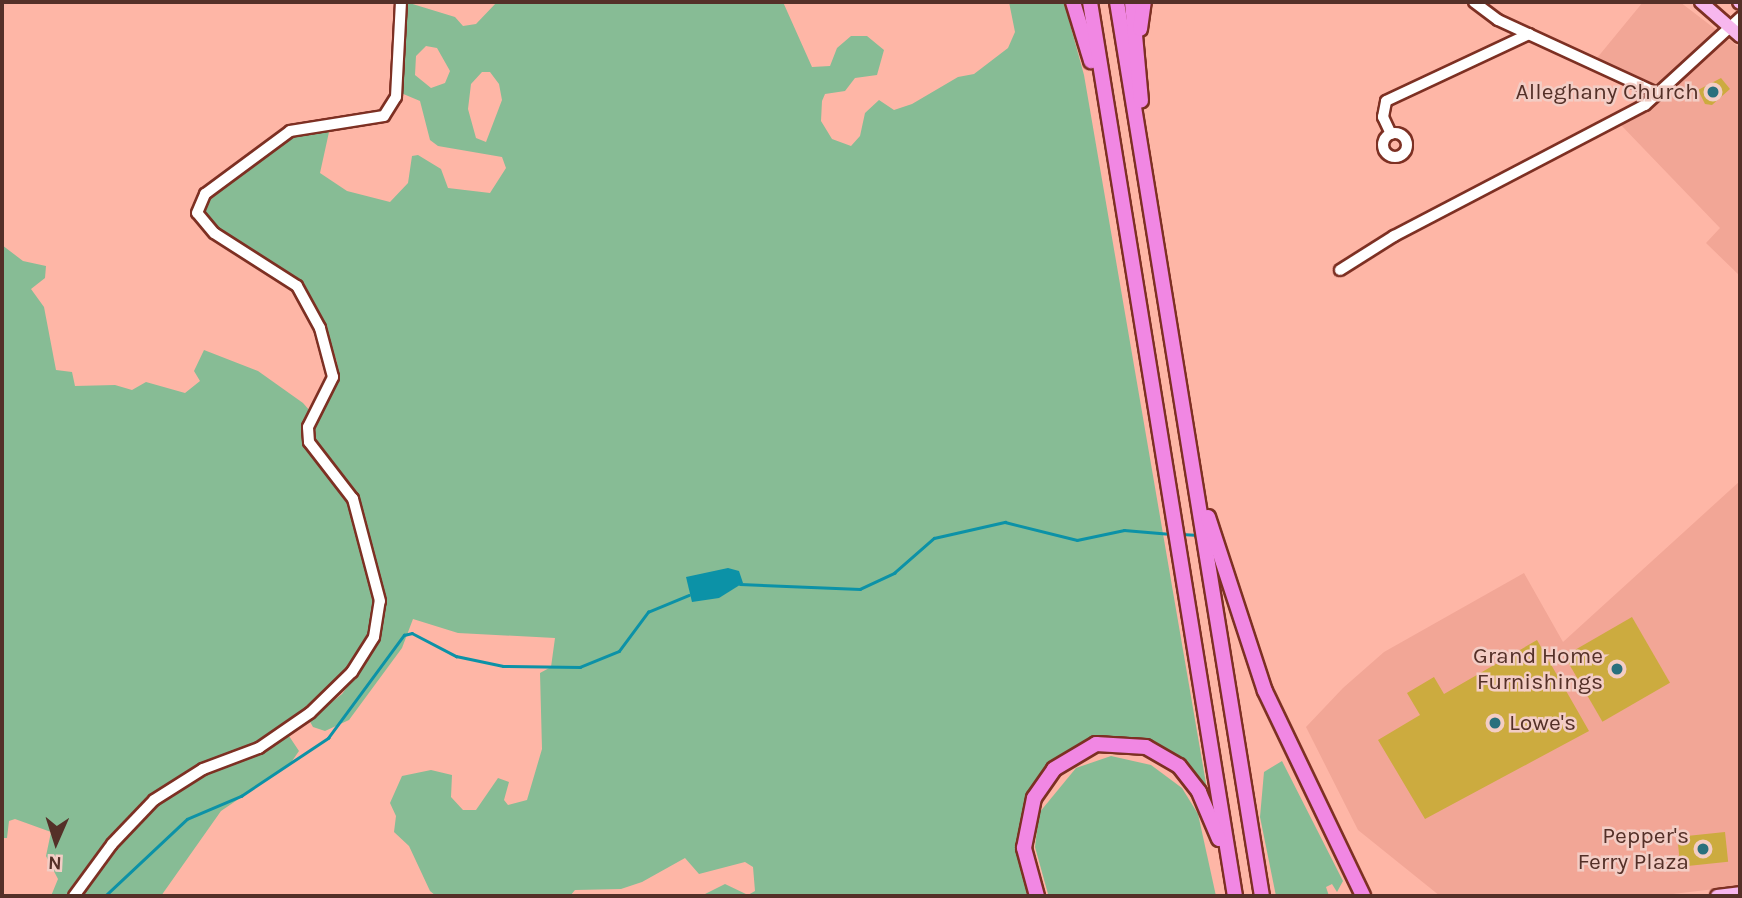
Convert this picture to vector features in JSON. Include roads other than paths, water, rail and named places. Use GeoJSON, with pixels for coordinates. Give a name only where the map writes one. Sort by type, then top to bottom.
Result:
{"type":"FeatureCollection","features":[{"type":"Feature","properties":{"kind":"highway"},"geometry":{"type":"LineString","coordinates":[[1073,2],[1116,164]]}},
{"type":"Feature","properties":{"kind":"highway"},"geometry":{"type":"LineString","coordinates":[[1090,2],[1234,890]]}},
{"type":"Feature","properties":{"kind":"highway"},"geometry":{"type":"LineString","coordinates":[[1117,2],[1262,896]]}},
{"type":"Feature","properties":{"kind":"highway"},"geometry":{"type":"LineString","coordinates":[[1132,2],[1152,220]]}},
{"type":"Feature","properties":{"kind":"highway"},"geometry":{"type":"LineString","coordinates":[[1137,51],[1144,2]]}},
{"type":"Feature","properties":{"kind":"highway"},"geometry":{"type":"LineString","coordinates":[[1193,473],[1265,691],[1362,891],[1374,896]]}},
{"type":"Feature","properties":{"kind":"highway"},"geometry":{"type":"LineString","coordinates":[[1037,896],[1024,848],[1034,798],[1066,759],[1112,742],[1154,751],[1190,778],[1207,808],[1234,890]]}},
{"type":"Feature","properties":{"kind":"main road"},"geometry":{"type":"LineString","coordinates":[[1701,2],[1737,27]]}},
{"type":"Feature","properties":{"kind":"main road"},"geometry":{"type":"LineString","coordinates":[[1717,896],[1740,893]]}},
{"type":"Feature","properties":{"kind":"street"},"geometry":{"type":"LineString","coordinates":[[74,896],[112,844],[154,800],[203,769],[260,748],[310,713],[352,672],[374,637],[379,594],[354,499],[309,442],[308,427],[333,377],[320,328],[296,286],[214,233],[198,214],[205,194],[290,131],[384,116],[396,97],[401,2]]}},
{"type":"Feature","properties":{"kind":"street"},"geometry":{"type":"LineString","coordinates":[[1474,2],[1529,34],[1658,94]]}},
{"type":"Feature","properties":{"kind":"street"},"geometry":{"type":"LineString","coordinates":[[1340,270],[1658,94],[1737,27]]}},
{"type":"Feature","properties":{"kind":"street"},"geometry":{"type":"LineString","coordinates":[[1391,134],[1383,109],[1392,97],[1529,34]]}},
{"type":"Feature","properties":{"kind":"water"},"geometry":{"type":"Polygon","coordinates":[[[728,568],[739,571],[743,583],[719,598],[692,602],[686,577],[728,568]]]}},
{"type":"Feature","properties":{"kind":"waterway"},"geometry":{"type":"LineString","coordinates":[[740,584],[860,589],[894,573],[934,538],[1005,522],[1077,540],[1124,530],[1171,534]]}},
{"type":"Feature","properties":{"kind":"waterway"},"geometry":{"type":"LineString","coordinates":[[1181,534],[1199,535]]}},
{"type":"Feature","properties":{"kind":"waterway"},"geometry":{"type":"LineString","coordinates":[[105,896],[187,819],[241,796],[328,738],[404,635],[412,633],[456,656],[503,666],[580,667],[619,651],[648,612],[689,595]]}},
{"type":"Feature","properties":{"kind":"place","name":"Alleghany Church"},"geometry":{"type":"Point","coordinates":[1713,92]}},
{"type":"Feature","properties":{"kind":"place","name":"Grand Home Furnishings"},"geometry":{"type":"Point","coordinates":[1617,669]}},
{"type":"Feature","properties":{"kind":"place","name":"Lowe's"},"geometry":{"type":"Point","coordinates":[1495,723]}},
{"type":"Feature","properties":{"kind":"place","name":"Pepper's Ferry Plaza"},"geometry":{"type":"Point","coordinates":[1703,849]}}]}
